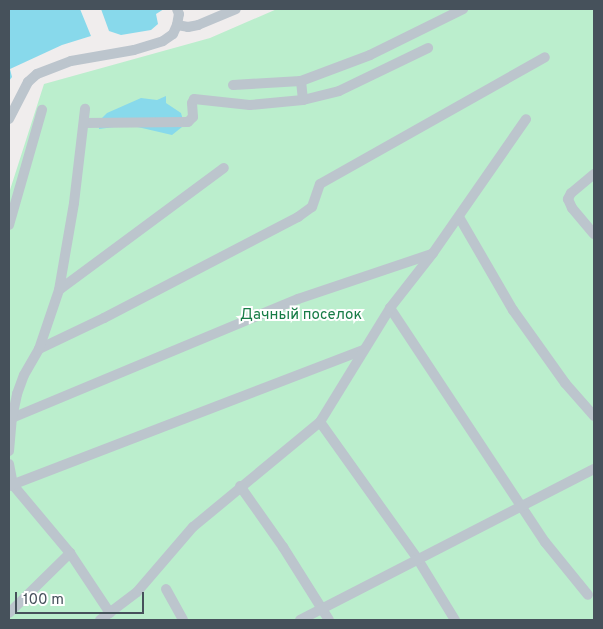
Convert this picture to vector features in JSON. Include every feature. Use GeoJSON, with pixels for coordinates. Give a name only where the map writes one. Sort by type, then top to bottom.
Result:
{"type":"FeatureCollection","features":[{"type":"Feature","properties":{"kind":"street"},"geometry":{"type":"LineString","coordinates":[[9,119],[28,82],[37,74],[71,62],[134,50],[163,41],[173,34],[177,25],[179,14],[177,9]]}},
{"type":"Feature","properties":{"kind":"street"},"geometry":{"type":"LineString","coordinates":[[177,25],[188,27],[198,25],[236,9]]}},
{"type":"Feature","properties":{"kind":"street"},"geometry":{"type":"LineString","coordinates":[[233,85],[301,81],[370,54],[463,9]]}},
{"type":"Feature","properties":{"kind":"street"},"geometry":{"type":"LineString","coordinates":[[84,123],[188,122],[193,117],[192,103],[194,99],[250,105],[304,100],[339,91],[428,48]]}},
{"type":"Feature","properties":{"kind":"street"},"geometry":{"type":"LineString","coordinates":[[39,349],[104,318],[298,217],[312,207],[320,184],[545,57]]}},
{"type":"Feature","properties":{"kind":"street"},"geometry":{"type":"LineString","coordinates":[[301,81],[304,100]]}},
{"type":"Feature","properties":{"kind":"street"},"geometry":{"type":"LineString","coordinates":[[9,450],[12,418],[24,375],[39,349],[59,290],[74,204],[85,109]]}},
{"type":"Feature","properties":{"kind":"street"},"geometry":{"type":"LineString","coordinates":[[9,224],[42,110]]}},
{"type":"Feature","properties":{"kind":"street"},"geometry":{"type":"LineString","coordinates":[[100,620],[136,592],[193,526],[320,422],[390,308],[459,217],[526,119]]}},
{"type":"Feature","properties":{"kind":"street"},"geometry":{"type":"LineString","coordinates":[[59,290],[224,168]]}},
{"type":"Feature","properties":{"kind":"street"},"geometry":{"type":"LineString","coordinates":[[594,174],[571,194],[568,200],[572,208],[594,234]]}},
{"type":"Feature","properties":{"kind":"street"},"geometry":{"type":"LineString","coordinates":[[459,217],[513,310],[565,383],[594,416]]}},
{"type":"Feature","properties":{"kind":"street"},"geometry":{"type":"LineString","coordinates":[[12,418],[298,300],[433,253]]}},
{"type":"Feature","properties":{"kind":"street"},"geometry":{"type":"LineString","coordinates":[[390,308],[520,506],[545,542],[588,595]]}},
{"type":"Feature","properties":{"kind":"street"},"geometry":{"type":"LineString","coordinates":[[11,485],[363,350]]}},
{"type":"Feature","properties":{"kind":"street"},"geometry":{"type":"LineString","coordinates":[[320,422],[417,558],[455,620]]}},
{"type":"Feature","properties":{"kind":"street"},"geometry":{"type":"LineString","coordinates":[[9,464],[11,485],[70,553],[110,613]]}},
{"type":"Feature","properties":{"kind":"street"},"geometry":{"type":"LineString","coordinates":[[300,620],[417,558],[594,469]]}},
{"type":"Feature","properties":{"kind":"street"},"geometry":{"type":"LineString","coordinates":[[240,486],[283,547],[329,620]]}},
{"type":"Feature","properties":{"kind":"street"},"geometry":{"type":"LineString","coordinates":[[9,613],[70,553]]}},
{"type":"Feature","properties":{"kind":"street"},"geometry":{"type":"LineString","coordinates":[[166,589],[183,620]]}},
{"type":"Feature","properties":{"kind":"green space","name":"Дачный поселок"},"geometry":{"type":"Polygon","coordinates":[[[277,9],[594,9],[594,620],[9,620],[9,193],[44,84],[210,38],[277,9]]]}},
{"type":"Feature","properties":{"kind":"water"},"geometry":{"type":"Polygon","coordinates":[[[9,9],[80,9],[91,36],[62,45],[10,69],[12,77],[9,81],[9,9]]]}},
{"type":"Feature","properties":{"kind":"water"},"geometry":{"type":"Polygon","coordinates":[[[101,9],[164,9],[156,14],[158,24],[151,30],[121,35],[109,31],[101,9]]]}},
{"type":"Feature","properties":{"kind":"water"},"geometry":{"type":"Polygon","coordinates":[[[166,96],[166,103],[181,113],[183,120],[182,127],[172,135],[129,125],[99,129],[99,121],[107,113],[141,98],[157,100],[166,96]]]}}]}
